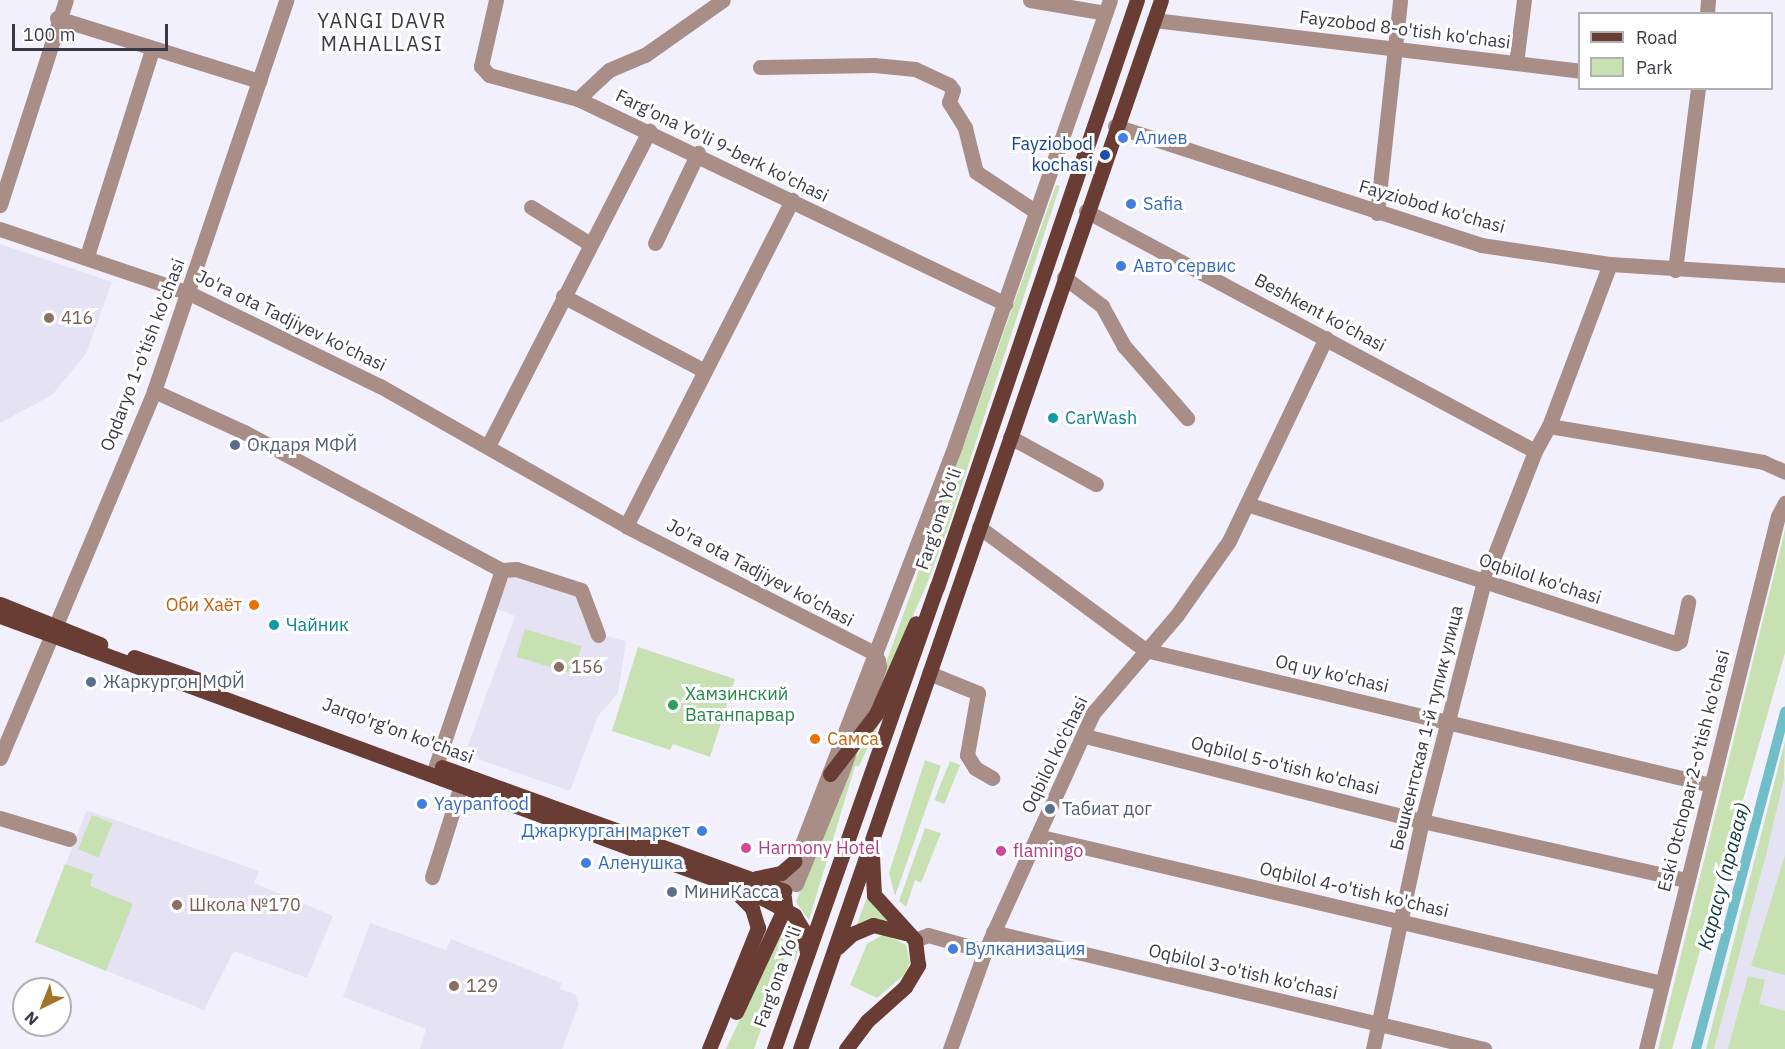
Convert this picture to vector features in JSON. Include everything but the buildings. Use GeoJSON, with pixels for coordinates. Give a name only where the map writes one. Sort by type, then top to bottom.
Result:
{"type":"FeatureCollection","features":[{"type":"Feature","properties":{"kind":"main road","name":"Farg'ona Yo'li"},"geometry":{"type":"LineString","coordinates":[[774,1049],[937,587],[1137,0]]}},
{"type":"Feature","properties":{"kind":"main road"},"geometry":{"type":"LineString","coordinates":[[800,1049],[1115,126],[1161,0]]}},
{"type":"Feature","properties":{"kind":"main road"},"geometry":{"type":"LineString","coordinates":[[830,774],[876,714],[905,642],[937,587]]}},
{"type":"Feature","properties":{"kind":"main road","name":"Jarqo'rg'on ko'chasi"},"geometry":{"type":"LineString","coordinates":[[0,604],[53,632]]}},
{"type":"Feature","properties":{"kind":"main road","name":"Jarqo'rg'on ko'chasi"},"geometry":{"type":"LineString","coordinates":[[0,616],[53,632],[435,770],[756,878],[782,900]]}},
{"type":"Feature","properties":{"kind":"main road","name":"Jarqo'rg'on ko'chasi"},"geometry":{"type":"LineString","coordinates":[[435,770],[461,785],[727,884],[782,900]]}},
{"type":"Feature","properties":{"kind":"main road"},"geometry":{"type":"LineString","coordinates":[[846,1049],[867,1021],[912,979],[920,958],[915,940],[874,895],[873,838]]}},
{"type":"Feature","properties":{"kind":"main road"},"geometry":{"type":"LineString","coordinates":[[756,878],[781,873],[795,861]]}},
{"type":"Feature","properties":{"kind":"main road"},"geometry":{"type":"LineString","coordinates":[[709,1049],[754,945],[758,916],[727,884]]}},
{"type":"Feature","properties":{"kind":"main road","name":"Farg'ona Yo'li"},"geometry":{"type":"LineString","coordinates":[[754,945],[782,900]]}},
{"type":"Feature","properties":{"kind":"main road"},"geometry":{"type":"LineString","coordinates":[[782,900],[803,930],[806,958]]}},
{"type":"Feature","properties":{"kind":"main road"},"geometry":{"type":"LineString","coordinates":[[719,1049],[782,900]]}},
{"type":"Feature","properties":{"kind":"main road"},"geometry":{"type":"LineString","coordinates":[[832,958],[846,939],[873,925],[898,930],[915,940]]}},
{"type":"Feature","properties":{"kind":"street"},"geometry":{"type":"LineString","coordinates":[[0,205],[57,18],[66,0]]}},
{"type":"Feature","properties":{"kind":"street","name":"Oqdaryo 1-o'tish ko'chasi"},"geometry":{"type":"LineString","coordinates":[[0,758],[154,391],[189,293],[286,0]]}},
{"type":"Feature","properties":{"kind":"street","name":"Farg'ona Yo'li 9-berk ko'chasi"},"geometry":{"type":"LineString","coordinates":[[496,0],[482,70],[500,79],[578,99],[698,153],[1005,304]]}},
{"type":"Feature","properties":{"kind":"street"},"geometry":{"type":"LineString","coordinates":[[578,99],[609,70],[645,55],[723,0]]}},
{"type":"Feature","properties":{"kind":"street"},"geometry":{"type":"LineString","coordinates":[[1030,0],[1108,7]]}},
{"type":"Feature","properties":{"kind":"street"},"geometry":{"type":"LineString","coordinates":[[1377,213],[1400,0]]}},
{"type":"Feature","properties":{"kind":"street"},"geometry":{"type":"LineString","coordinates":[[1516,63],[1524,0]]}},
{"type":"Feature","properties":{"kind":"street","name":"Farg'ona Yo'li"},"geometry":{"type":"LineString","coordinates":[[782,900],[860,687],[876,654],[1005,304],[1035,211],[1108,7]]}},
{"type":"Feature","properties":{"kind":"street"},"geometry":{"type":"LineString","coordinates":[[57,18],[152,50],[259,81]]}},
{"type":"Feature","properties":{"kind":"street","name":"Fayzobod 8-o'tish ko'chasi"},"geometry":{"type":"LineString","coordinates":[[1154,20],[1396,47],[1578,71]]}},
{"type":"Feature","properties":{"kind":"street"},"geometry":{"type":"LineString","coordinates":[[87,255],[152,50]]}},
{"type":"Feature","properties":{"kind":"street"},"geometry":{"type":"LineString","coordinates":[[760,67],[874,64],[915,69],[949,85],[953,90],[949,102],[965,128],[976,172],[1035,211]]}},
{"type":"Feature","properties":{"kind":"street"},"geometry":{"type":"LineString","coordinates":[[1676,270],[1698,90]]}},
{"type":"Feature","properties":{"kind":"street","name":"Fayziobod ko'chasi"},"geometry":{"type":"LineString","coordinates":[[1115,126],[1481,245],[1610,264],[1676,270],[1785,275]]}},
{"type":"Feature","properties":{"kind":"street"},"geometry":{"type":"LineString","coordinates":[[489,444],[562,296],[649,131]]}},
{"type":"Feature","properties":{"kind":"street"},"geometry":{"type":"LineString","coordinates":[[655,243],[698,153]]}},
{"type":"Feature","properties":{"kind":"street"},"geometry":{"type":"LineString","coordinates":[[626,526],[703,370],[792,200]]}},
{"type":"Feature","properties":{"kind":"street"},"geometry":{"type":"LineString","coordinates":[[531,207],[590,244]]}},
{"type":"Feature","properties":{"kind":"street","name":"Beshkent ko'chasi"},"geometry":{"type":"LineString","coordinates":[[1086,211],[1535,451]]}},
{"type":"Feature","properties":{"kind":"street","name":"Jo'ra ota Tadjiyev ko'chasi"},"geometry":{"type":"LineString","coordinates":[[0,229],[87,255],[189,293],[380,386],[489,444],[626,526],[876,654]]}},
{"type":"Feature","properties":{"kind":"street","name":"Бешкентская 1-й тупик улица"},"geometry":{"type":"LineString","coordinates":[[1373,1049],[1422,821],[1484,582],[1535,451],[1549,426],[1610,264]]}},
{"type":"Feature","properties":{"kind":"street"},"geometry":{"type":"LineString","coordinates":[[1064,277],[1102,306],[1124,346],[1187,418]]}},
{"type":"Feature","properties":{"kind":"street"},"geometry":{"type":"LineString","coordinates":[[562,296],[703,370]]}},
{"type":"Feature","properties":{"kind":"street","name":"Oqbilol ko'chasi"},"geometry":{"type":"LineString","coordinates":[[953,1048],[985,951],[1036,836],[1085,736],[1093,713],[1177,615],[1206,575],[1247,504],[1326,338]]}},
{"type":"Feature","properties":{"kind":"street"},"geometry":{"type":"LineString","coordinates":[[154,391],[246,433],[502,570],[516,569],[581,590],[598,635]]}},
{"type":"Feature","properties":{"kind":"street"},"geometry":{"type":"LineString","coordinates":[[1549,426],[1763,462],[1785,472]]}},
{"type":"Feature","properties":{"kind":"street"},"geometry":{"type":"LineString","coordinates":[[1010,436],[1096,484]]}},
{"type":"Feature","properties":{"kind":"street","name":"Eski Otchopar 2-o'tish ko'chasi"},"geometry":{"type":"LineString","coordinates":[[1646,1049],[1778,516],[1785,503]]}},
{"type":"Feature","properties":{"kind":"street","name":"Oqbilol ko'chasi"},"geometry":{"type":"LineString","coordinates":[[1247,504],[1676,643],[1680,641],[1688,602]]}},
{"type":"Feature","properties":{"kind":"street","name":"Oq uy ko'chasi"},"geometry":{"type":"LineString","coordinates":[[979,526],[1145,650],[1447,720],[1711,785]]}},
{"type":"Feature","properties":{"kind":"street"},"geometry":{"type":"LineString","coordinates":[[435,770],[502,570]]}},
{"type":"Feature","properties":{"kind":"street","name":"Farg'ona Yo'li"},"geometry":{"type":"LineString","coordinates":[[782,900],[818,837],[879,667],[876,654]]}},
{"type":"Feature","properties":{"kind":"street"},"geometry":{"type":"LineString","coordinates":[[929,673],[978,693],[967,755],[975,768],[992,778]]}},
{"type":"Feature","properties":{"kind":"street","name":"Oqbilol 5-o'tish ko'chasi"},"geometry":{"type":"LineString","coordinates":[[1085,736],[1422,821],[1686,880]]}},
{"type":"Feature","properties":{"kind":"street"},"geometry":{"type":"LineString","coordinates":[[432,877],[461,785]]}},
{"type":"Feature","properties":{"kind":"street"},"geometry":{"type":"LineString","coordinates":[[0,818],[69,839]]}},
{"type":"Feature","properties":{"kind":"street","name":"Oqbilol 4-o'tish ko'chasi"},"geometry":{"type":"LineString","coordinates":[[1036,836],[1662,983]]}},
{"type":"Feature","properties":{"kind":"street","name":"Oqbilol 3-o'tish ko'chasi"},"geometry":{"type":"LineString","coordinates":[[993,932],[1484,1049]]}},
{"type":"Feature","properties":{"kind":"street"},"geometry":{"type":"LineString","coordinates":[[915,940],[928,935],[985,951]]}},
{"type":"Feature","properties":{"kind":"shaded area","name":"416"},"geometry":{"type":"Polygon","coordinates":[[[0,244],[112,282],[86,354],[52,395],[0,423],[0,244]]]}},
{"type":"Feature","properties":{"kind":"shaded area","name":"156"},"geometry":{"type":"Polygon","coordinates":[[[514,563],[583,587],[601,635],[626,641],[618,693],[598,716],[570,791],[480,760],[468,745],[515,616],[497,609],[514,563]]]}},
{"type":"Feature","properties":{"kind":"shaded area"},"geometry":{"type":"Polygon","coordinates":[[[1785,774],[1785,1049],[1714,1049],[1766,855],[1785,774]]]}},
{"type":"Feature","properties":{"kind":"shaded area","name":"Школа №170"},"geometry":{"type":"Polygon","coordinates":[[[87,810],[259,871],[254,883],[333,916],[307,978],[234,951],[204,1010],[35,942],[87,810]]]}},
{"type":"Feature","properties":{"kind":"shaded area","name":"129"},"geometry":{"type":"Polygon","coordinates":[[[370,923],[446,950],[451,939],[562,983],[559,989],[575,994],[579,1004],[562,1049],[420,1049],[426,1029],[343,997],[370,923]]]}},
{"type":"Feature","properties":{"kind":"green space"},"geometry":{"type":"Polygon","coordinates":[[[1056,185],[1060,186],[948,527],[927,584],[864,725],[1056,185]]]}},
{"type":"Feature","properties":{"kind":"green space"},"geometry":{"type":"Polygon","coordinates":[[[1785,529],[1785,653],[1672,1049],[1658,1049],[1785,529]]]}},
{"type":"Feature","properties":{"kind":"green space"},"geometry":{"type":"Polygon","coordinates":[[[525,629],[581,646],[573,674],[517,657],[525,629]]]}},
{"type":"Feature","properties":{"kind":"green space","name":"Хамзинский Ватанпарвар"},"geometry":{"type":"Polygon","coordinates":[[[638,647],[735,679],[710,757],[673,744],[670,750],[612,731],[638,647]]]}},
{"type":"Feature","properties":{"kind":"green space"},"geometry":{"type":"Polygon","coordinates":[[[887,708],[859,766],[855,766],[809,920],[796,902],[849,768],[887,708]]]}},
{"type":"Feature","properties":{"kind":"green space"},"geometry":{"type":"Polygon","coordinates":[[[1785,741],[1784,779],[1766,855],[1714,1049],[1706,1049],[1785,741]]]}},
{"type":"Feature","properties":{"kind":"green space"},"geometry":{"type":"Polygon","coordinates":[[[925,760],[941,766],[895,896],[889,873],[925,760]]]}},
{"type":"Feature","properties":{"kind":"green space"},"geometry":{"type":"Polygon","coordinates":[[[950,761],[960,765],[944,804],[934,800],[950,761]]]}},
{"type":"Feature","properties":{"kind":"green space"},"geometry":{"type":"Polygon","coordinates":[[[92,815],[112,823],[99,858],[78,849],[92,815]]]}},
{"type":"Feature","properties":{"kind":"green space"},"geometry":{"type":"Polygon","coordinates":[[[925,828],[941,833],[921,883],[915,880],[906,907],[899,901],[925,828]]]}},
{"type":"Feature","properties":{"kind":"green space"},"geometry":{"type":"Polygon","coordinates":[[[1785,855],[1785,975],[1751,966],[1785,855]]]}},
{"type":"Feature","properties":{"kind":"green space"},"geometry":{"type":"Polygon","coordinates":[[[65,864],[93,874],[90,886],[133,904],[106,971],[35,942],[65,864]]]}},
{"type":"Feature","properties":{"kind":"green space"},"geometry":{"type":"Polygon","coordinates":[[[869,892],[875,908],[889,921],[856,927],[869,892]]]}},
{"type":"Feature","properties":{"kind":"green space"},"geometry":{"type":"Polygon","coordinates":[[[795,926],[799,947],[795,962],[787,927],[795,926]]]}},
{"type":"Feature","properties":{"kind":"green space"},"geometry":{"type":"Polygon","coordinates":[[[782,930],[784,964],[754,1049],[726,1049],[782,930]]]}},
{"type":"Feature","properties":{"kind":"green space"},"geometry":{"type":"Polygon","coordinates":[[[884,934],[906,945],[910,962],[905,974],[877,998],[850,985],[867,944],[884,934]]]}},
{"type":"Feature","properties":{"kind":"green space"},"geometry":{"type":"Polygon","coordinates":[[[1748,976],[1765,980],[1759,1004],[1785,1011],[1785,1049],[1728,1049],[1748,976]]]}},
{"type":"Feature","properties":{"kind":"waterway","name":"Карасу (правая)"},"geometry":{"type":"LineString","coordinates":[[1696,1049],[1785,712]]}},
{"type":"Feature","properties":{"kind":"place","name":"Алиев"},"geometry":{"type":"Point","coordinates":[1123,138]}},
{"type":"Feature","properties":{"kind":"place","name":"Fayziobod kochasi"},"geometry":{"type":"Point","coordinates":[1105,155]}},
{"type":"Feature","properties":{"kind":"place","name":"Safia"},"geometry":{"type":"Point","coordinates":[1131,204]}},
{"type":"Feature","properties":{"kind":"place","name":"Авто сервис"},"geometry":{"type":"Point","coordinates":[1121,266]}},
{"type":"Feature","properties":{"kind":"place","name":"416"},"geometry":{"type":"Point","coordinates":[49,318]}},
{"type":"Feature","properties":{"kind":"place","name":"CarWash"},"geometry":{"type":"Point","coordinates":[1053,418]}},
{"type":"Feature","properties":{"kind":"place","name":"Окдаря МФЙ"},"geometry":{"type":"Point","coordinates":[235,445]}},
{"type":"Feature","properties":{"kind":"place","name":"Оби Хаёт"},"geometry":{"type":"Point","coordinates":[254,605]}},
{"type":"Feature","properties":{"kind":"place","name":"Чайник"},"geometry":{"type":"Point","coordinates":[274,625]}},
{"type":"Feature","properties":{"kind":"place","name":"156"},"geometry":{"type":"Point","coordinates":[559,667]}},
{"type":"Feature","properties":{"kind":"place","name":"Жаркургон МФЙ"},"geometry":{"type":"Point","coordinates":[91,682]}},
{"type":"Feature","properties":{"kind":"place","name":"Хамзинский Ватанпарвар"},"geometry":{"type":"Point","coordinates":[673,705]}},
{"type":"Feature","properties":{"kind":"place","name":"Самса"},"geometry":{"type":"Point","coordinates":[815,739]}},
{"type":"Feature","properties":{"kind":"place","name":"Yaypanfood"},"geometry":{"type":"Point","coordinates":[422,804]}},
{"type":"Feature","properties":{"kind":"place","name":"Табиат дог"},"geometry":{"type":"Point","coordinates":[1050,809]}},
{"type":"Feature","properties":{"kind":"place","name":"Джаркурган маркет"},"geometry":{"type":"Point","coordinates":[702,831]}},
{"type":"Feature","properties":{"kind":"place","name":"Harmony Hotel"},"geometry":{"type":"Point","coordinates":[746,848]}},
{"type":"Feature","properties":{"kind":"place","name":"flamingo"},"geometry":{"type":"Point","coordinates":[1001,851]}},
{"type":"Feature","properties":{"kind":"place","name":"Аленушка"},"geometry":{"type":"Point","coordinates":[586,863]}},
{"type":"Feature","properties":{"kind":"place","name":"МиниКасса"},"geometry":{"type":"Point","coordinates":[672,892]}},
{"type":"Feature","properties":{"kind":"place","name":"Школа №170"},"geometry":{"type":"Point","coordinates":[177,905]}},
{"type":"Feature","properties":{"kind":"place","name":"Вулканизация"},"geometry":{"type":"Point","coordinates":[953,949]}},
{"type":"Feature","properties":{"kind":"place","name":"129"},"geometry":{"type":"Point","coordinates":[454,986]}},
{"type":"Feature","properties":{"kind":"district","name":"YANGI DAVR MAHALLASI"},"geometry":{"type":"Point","coordinates":[382,32]}}]}
